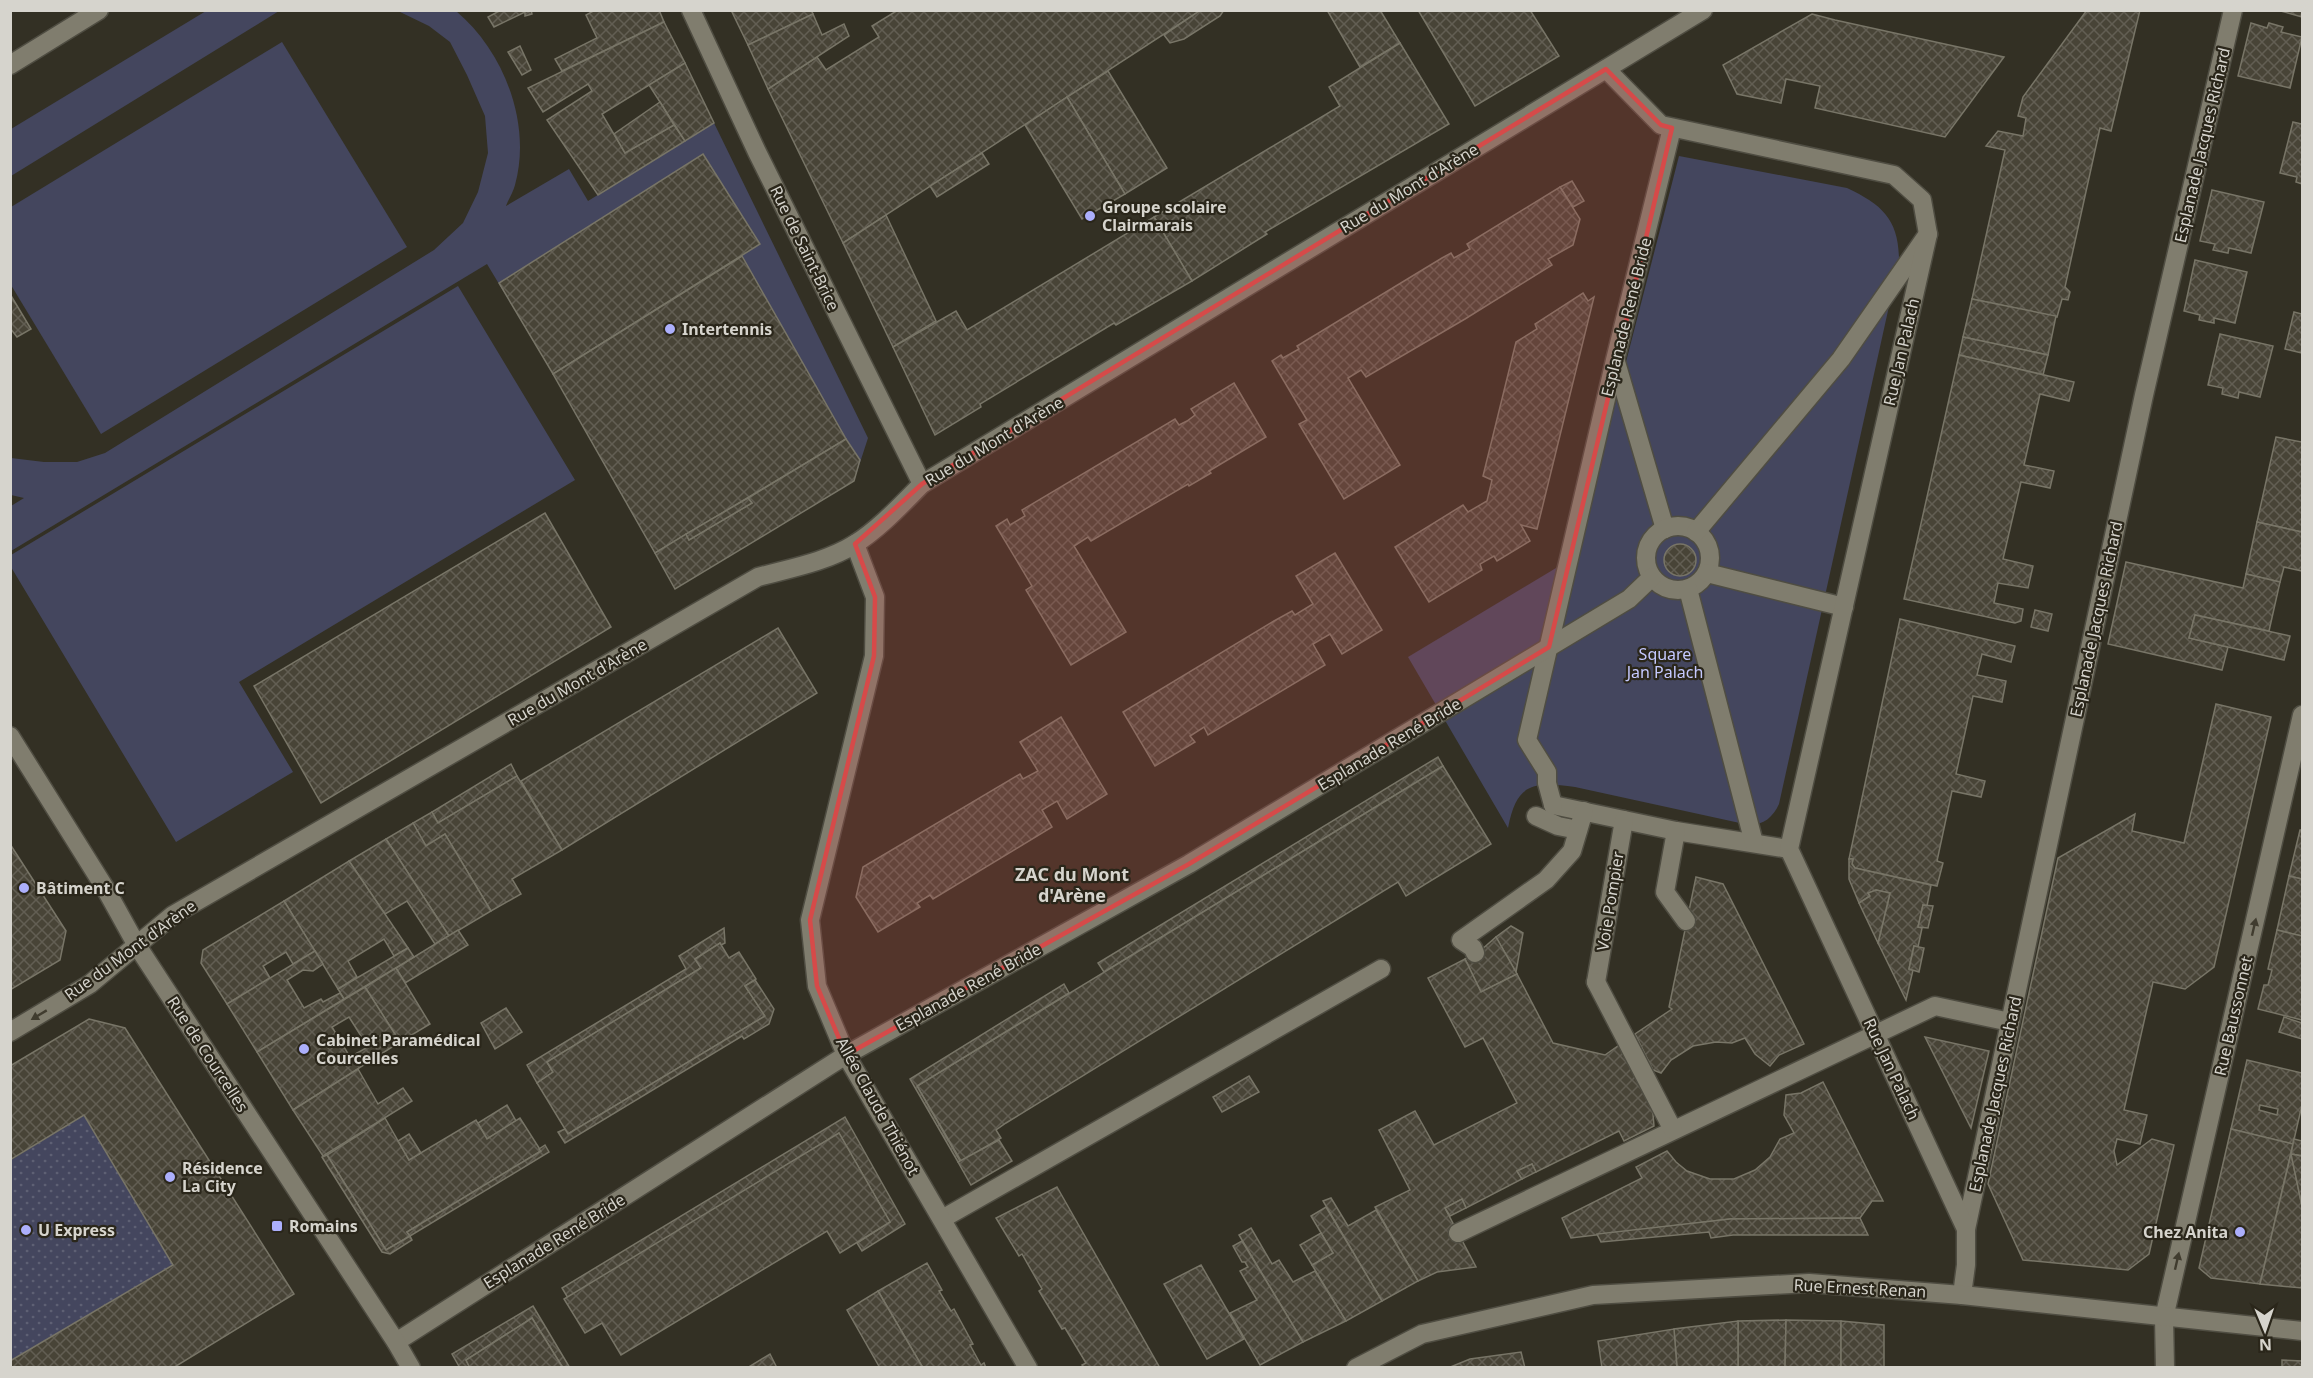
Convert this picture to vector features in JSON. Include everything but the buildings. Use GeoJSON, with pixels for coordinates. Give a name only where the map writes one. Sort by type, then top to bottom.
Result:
{"type":"FeatureCollection","features":[{"type":"Feature","properties":{"kind":"street"},"geometry":{"type":"LineString","coordinates":[[10,65],[99,10]]}},
{"type":"Feature","properties":{"kind":"street","name":"Rue de Saint-Brice"},"geometry":{"type":"LineString","coordinates":[[691,10],[762,162],[922,484]]}},
{"type":"Feature","properties":{"kind":"street","name":"Rue du Mont d'Arène"},"geometry":{"type":"LineString","coordinates":[[10,1032],[90,984],[173,915],[758,577],[816,562],[855,544],[881,524],[922,484],[1703,10]]}},
{"type":"Feature","properties":{"kind":"street","name":"Esplanade Jacques Richard"},"geometry":{"type":"LineString","coordinates":[[1966,1229],[2144,395],[2233,10]]}},
{"type":"Feature","properties":{"kind":"street","name":"Rue Jan Palach"},"geometry":{"type":"LineString","coordinates":[[1606,69],[1661,125],[1894,175],[1922,200],[1928,234],[1789,849],[1966,1229],[1966,1264],[1962,1295]]}},
{"type":"Feature","properties":{"kind":"street","name":"Esplanade René Bride"},"geometry":{"type":"LineString","coordinates":[[1584,811],[1553,805],[1547,783],[1547,772],[1527,740],[1615,360],[1672,128]]}},
{"type":"Feature","properties":{"kind":"street"},"geometry":{"type":"LineString","coordinates":[[1696,532],[1841,359],[1928,234]]}},
{"type":"Feature","properties":{"kind":"street"},"geometry":{"type":"LineString","coordinates":[[1615,360],[1665,529]]}},
{"type":"Feature","properties":{"kind":"street"},"geometry":{"type":"LineString","coordinates":[[1686,527],[1696,532],[1708,545],[1710,564],[1707,573],[1702,580],[1688,589],[1668,589],[1652,577],[1646,559],[1647,550],[1657,534],[1665,529],[1686,527]]}},
{"type":"Feature","properties":{"kind":"street","name":"Allée Claude Thiénot"},"geometry":{"type":"LineString","coordinates":[[855,544],[875,597],[874,656],[810,920],[817,986],[846,1055],[1028,1368]]}},
{"type":"Feature","properties":{"kind":"street"},"geometry":{"type":"LineString","coordinates":[[1707,573],[1844,607]]}},
{"type":"Feature","properties":{"kind":"street","name":"Esplanade René Bride"},"geometry":{"type":"LineString","coordinates":[[396,1342],[846,1055],[1189,864],[1629,599],[1652,577]]}},
{"type":"Feature","properties":{"kind":"street"},"geometry":{"type":"LineString","coordinates":[[1688,589],[1754,843]]}},
{"type":"Feature","properties":{"kind":"street","name":"Rue Baussonnet"},"geometry":{"type":"LineString","coordinates":[[2165,1368],[2164,1318],[2302,715]]}},
{"type":"Feature","properties":{"kind":"street","name":"Rue de Courcelles"},"geometry":{"type":"LineString","coordinates":[[10,736],[105,888],[136,944],[411,1368]]}},
{"type":"Feature","properties":{"kind":"street"},"geometry":{"type":"LineString","coordinates":[[1475,953],[1473,948],[1461,940],[1546,880],[1572,851],[1584,811],[1676,831],[1789,849]]}},
{"type":"Feature","properties":{"kind":"street"},"geometry":{"type":"LineString","coordinates":[[1536,816],[1558,826],[1578,830]]}},
{"type":"Feature","properties":{"kind":"street","name":"Voie Pompier"},"geometry":{"type":"LineString","coordinates":[[1624,820],[1596,982],[1673,1130]]}},
{"type":"Feature","properties":{"kind":"street"},"geometry":{"type":"LineString","coordinates":[[1676,831],[1665,892],[1686,921]]}},
{"type":"Feature","properties":{"kind":"street"},"geometry":{"type":"LineString","coordinates":[[942,1219],[1381,969]]}},
{"type":"Feature","properties":{"kind":"street"},"geometry":{"type":"LineString","coordinates":[[1458,1233],[1935,1006],[2010,1023]]}},
{"type":"Feature","properties":{"kind":"street","name":"Rue Ernest Renan"},"geometry":{"type":"LineString","coordinates":[[1356,1368],[1422,1334],[1593,1295],[1809,1282],[1962,1295],[2302,1331]]}},
{"type":"Feature","properties":{"kind":"highlighted area"},"geometry":{"type":"Polygon","coordinates":[[[1606,69],[1661,125],[1672,128],[1549,647],[1189,864],[846,1055],[817,986],[810,920],[874,656],[875,597],[855,544],[922,484],[1606,69]]]}},
{"type":"Feature","properties":{"kind":"green space"},"geometry":{"type":"Polygon","coordinates":[[[206,11],[279,11],[11,176],[11,129],[206,11]]]}},
{"type":"Feature","properties":{"kind":"green space","name":"Intertennis"},"geometry":{"type":"Polygon","coordinates":[[[398,11],[456,11],[488,46],[510,90],[520,138],[515,185],[506,206],[569,169],[588,201],[714,123],[868,438],[854,481],[675,589],[553,374],[487,264],[11,551],[11,506],[24,498],[11,495],[11,458],[44,462],[77,462],[105,453],[434,250],[463,223],[478,192],[488,153],[485,116],[450,42],[429,26],[398,11]]]}},
{"type":"Feature","properties":{"kind":"green space"},"geometry":{"type":"Polygon","coordinates":[[[282,42],[407,247],[101,434],[11,285],[11,207],[282,42]]]}},
{"type":"Feature","properties":{"kind":"green space","name":"Square Jan Palach"},"geometry":{"type":"Polygon","coordinates":[[[1679,156],[1847,188],[1870,201],[1886,216],[1892,224],[1898,247],[1899,261],[1779,804],[1767,819],[1759,824],[1749,825],[1575,787],[1548,785],[1529,788],[1522,793],[1516,801],[1508,828],[1408,657],[1576,556],[1679,156]]]}},
{"type":"Feature","properties":{"kind":"green space"},"geometry":{"type":"Polygon","coordinates":[[[458,286],[575,480],[239,682],[293,772],[176,842],[11,567],[11,555],[458,286]]]}},
{"type":"Feature","properties":{"kind":"green space"},"geometry":{"type":"Polygon","coordinates":[[[84,1115],[173,1265],[11,1361],[11,1160],[84,1115]]]}},
{"type":"Feature","properties":{"kind":"place","name":"Groupe scolaire Clairmarais"},"geometry":{"type":"Point","coordinates":[1090,216]}},
{"type":"Feature","properties":{"kind":"place","name":"Intertennis"},"geometry":{"type":"Point","coordinates":[670,329]}},
{"type":"Feature","properties":{"kind":"place","name":"Bâtiment C"},"geometry":{"type":"Point","coordinates":[24,888]}},
{"type":"Feature","properties":{"kind":"place","name":"Cabinet Paramédical Courcelles"},"geometry":{"type":"Point","coordinates":[304,1049]}},
{"type":"Feature","properties":{"kind":"place","name":"Résidence La City"},"geometry":{"type":"Point","coordinates":[170,1177]}},
{"type":"Feature","properties":{"kind":"place","name":"Romains"},"geometry":{"type":"Point","coordinates":[277,1226]}},
{"type":"Feature","properties":{"kind":"place","name":"U Express"},"geometry":{"type":"Point","coordinates":[26,1230]}},
{"type":"Feature","properties":{"kind":"place","name":"Chez Anita"},"geometry":{"type":"Point","coordinates":[2240,1232]}},
{"type":"Feature","properties":{"kind":"district","name":"ZAC du Mont d'Arène"},"geometry":{"type":"Point","coordinates":[1072,884]}}]}
